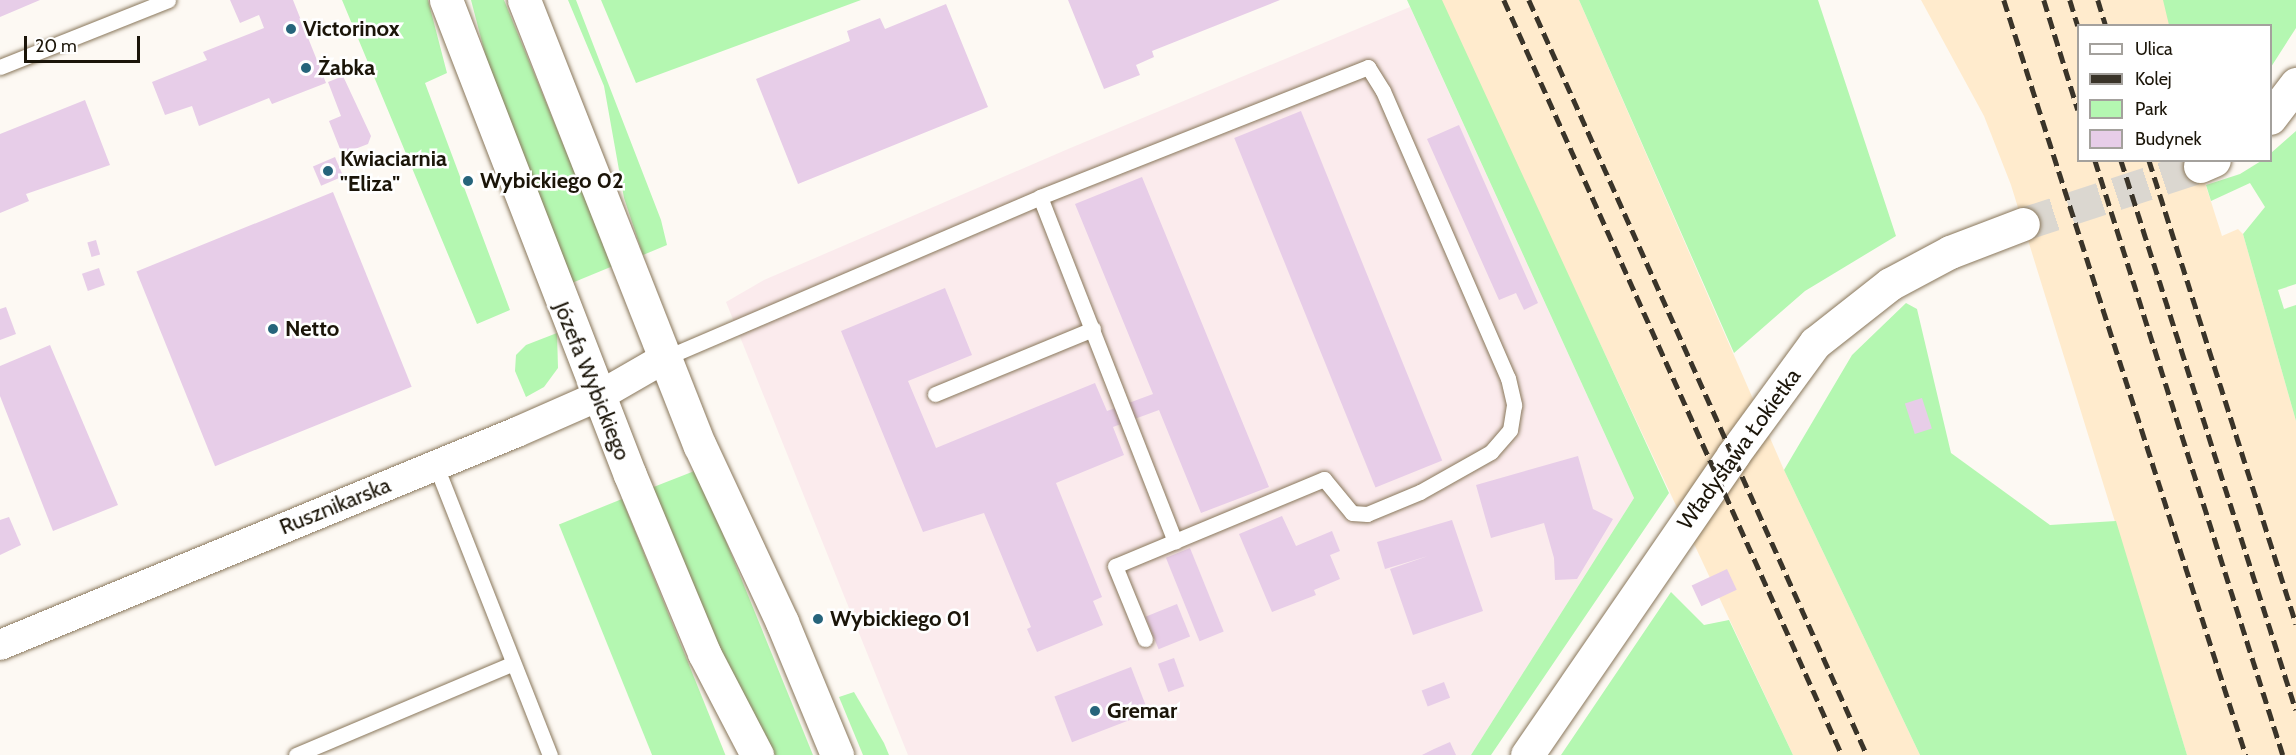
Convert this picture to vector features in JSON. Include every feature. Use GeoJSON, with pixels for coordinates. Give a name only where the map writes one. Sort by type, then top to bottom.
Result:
{"type":"FeatureCollection","features":[{"type":"Feature","properties":{"kind":"street","name":"Józefa Wybickiego"},"geometry":{"type":"LineString","coordinates":[[446,0],[599,396],[704,653],[757,755]]}},
{"type":"Feature","properties":{"kind":"street"},"geometry":{"type":"LineString","coordinates":[[524,0],[714,480],[782,622],[837,755]]}},
{"type":"Feature","properties":{"kind":"street"},"geometry":{"type":"LineString","coordinates":[[2272,117],[2296,84]]}},
{"type":"Feature","properties":{"kind":"street","name":"Władysława Łokietka"},"geometry":{"type":"LineString","coordinates":[[1527,755],[1728,462],[1815,343],[1890,284],[1950,252],[2023,224]]}},
{"type":"Feature","properties":{"kind":"street","name":"Rusznikarska"},"geometry":{"type":"LineString","coordinates":[[0,645],[436,466],[599,396],[665,358]]}},
{"type":"Feature","properties":{"kind":"lane"},"geometry":{"type":"LineString","coordinates":[[0,67],[168,0]]}},
{"type":"Feature","properties":{"kind":"lane"},"geometry":{"type":"LineString","coordinates":[[665,358],[1040,197],[1368,67],[1383,91],[1508,378],[1514,405],[1510,430],[1491,452],[1420,492],[1367,514],[1352,513],[1324,479],[1115,566],[1145,639]]}},
{"type":"Feature","properties":{"kind":"lane"},"geometry":{"type":"LineString","coordinates":[[1040,197],[1175,541]]}},
{"type":"Feature","properties":{"kind":"lane"},"geometry":{"type":"LineString","coordinates":[[935,394],[1093,329]]}},
{"type":"Feature","properties":{"kind":"lane"},"geometry":{"type":"LineString","coordinates":[[436,466],[511,664],[550,755]]}},
{"type":"Feature","properties":{"kind":"lane"},"geometry":{"type":"LineString","coordinates":[[296,755],[511,664]]}},
{"type":"Feature","properties":{"kind":"shaded area"},"geometry":{"type":"Polygon","coordinates":[[[1439,0],[1579,0],[1784,470],[1920,755],[1793,755],[1439,0]]]}},
{"type":"Feature","properties":{"kind":"shaded area"},"geometry":{"type":"Polygon","coordinates":[[[1921,0],[2291,0],[2272,24],[2077,24],[2077,162],[2198,162],[2222,236],[2238,229],[2243,234],[2296,421],[2296,755],[2187,755],[2011,185],[1984,116],[1921,0]]]}},
{"type":"Feature","properties":{"kind":"shaded area"},"geometry":{"type":"Polygon","coordinates":[[[1410,7],[1634,498],[1471,755],[908,755],[726,302],[764,280],[1068,149],[1410,7]]]}},
{"type":"Feature","properties":{"kind":"green space"},"geometry":{"type":"Polygon","coordinates":[[[342,0],[428,0],[447,73],[425,83],[510,310],[477,324],[342,0]]]}},
{"type":"Feature","properties":{"kind":"green space"},"geometry":{"type":"Polygon","coordinates":[[[471,0],[504,0],[613,266],[567,285],[493,84],[471,0]]]}},
{"type":"Feature","properties":{"kind":"green space"},"geometry":{"type":"Polygon","coordinates":[[[568,0],[576,0],[661,220],[667,245],[643,255],[624,198],[604,86],[568,0]]]}},
{"type":"Feature","properties":{"kind":"green space"},"geometry":{"type":"Polygon","coordinates":[[[601,0],[861,0],[636,83],[601,0]]]}},
{"type":"Feature","properties":{"kind":"green space"},"geometry":{"type":"Polygon","coordinates":[[[1407,0],[1442,0],[1669,493],[1491,755],[1471,755],[1634,498],[1407,0]]]}},
{"type":"Feature","properties":{"kind":"green space"},"geometry":{"type":"Polygon","coordinates":[[[1579,0],[1818,0],[1896,236],[1805,291],[1734,353],[1579,0]]]}},
{"type":"Feature","properties":{"kind":"green space"},"geometry":{"type":"Polygon","coordinates":[[[2163,0],[2296,0],[2296,28],[2272,65],[2272,24],[2169,24],[2163,0]]]}},
{"type":"Feature","properties":{"kind":"green space"},"geometry":{"type":"Polygon","coordinates":[[[2296,131],[2296,284],[2278,290],[2284,309],[2296,305],[2296,421],[2243,234],[2265,207],[2250,183],[2211,201],[2206,185],[2240,174],[2259,162],[2272,162],[2272,152],[2296,131]]]}},
{"type":"Feature","properties":{"kind":"green space"},"geometry":{"type":"Polygon","coordinates":[[[1906,303],[1917,309],[1951,453],[2050,525],[2116,521],[2187,755],[1920,755],[1784,470],[1852,355],[1906,303]]]}},
{"type":"Feature","properties":{"kind":"green space"},"geometry":{"type":"Polygon","coordinates":[[[557,333],[558,368],[544,387],[526,397],[515,371],[516,355],[526,345],[557,333]]]}},
{"type":"Feature","properties":{"kind":"green space"},"geometry":{"type":"Polygon","coordinates":[[[697,470],[813,755],[775,755],[718,650],[651,488],[697,470]]]}},
{"type":"Feature","properties":{"kind":"green space"},"geometry":{"type":"Polygon","coordinates":[[[622,499],[725,755],[652,755],[559,524],[622,499]]]}},
{"type":"Feature","properties":{"kind":"green space"},"geometry":{"type":"Polygon","coordinates":[[[1671,592],[1704,625],[1729,620],[1793,755],[1561,755],[1671,592]]]}},
{"type":"Feature","properties":{"kind":"green space"},"geometry":{"type":"Polygon","coordinates":[[[854,692],[889,755],[863,755],[839,697],[854,692]]]}},
{"type":"Feature","properties":{"kind":"building"},"geometry":{"type":"Polygon","coordinates":[[[0,0],[40,0],[0,17],[0,0]]]}},
{"type":"Feature","properties":{"kind":"building"},"geometry":{"type":"Polygon","coordinates":[[[230,0],[293,0],[326,83],[272,104],[269,98],[199,126],[192,106],[165,115],[152,82],[207,60],[203,52],[264,28],[259,15],[240,23],[230,0]]]}},
{"type":"Feature","properties":{"kind":"building"},"geometry":{"type":"Polygon","coordinates":[[[1068,0],[1280,0],[1152,51],[1154,57],[1136,65],[1140,75],[1104,89],[1068,0]]]}},
{"type":"Feature","properties":{"kind":"building"},"geometry":{"type":"Polygon","coordinates":[[[946,4],[988,107],[798,184],[756,79],[850,41],[847,31],[880,18],[885,29],[946,4]]]}},
{"type":"Feature","properties":{"kind":"building"},"geometry":{"type":"Polygon","coordinates":[[[343,76],[371,136],[368,144],[342,154],[329,121],[341,116],[328,82],[343,76]]]}},
{"type":"Feature","properties":{"kind":"building"},"geometry":{"type":"Polygon","coordinates":[[[85,100],[110,165],[26,194],[29,201],[0,213],[0,134],[85,100]]]}},
{"type":"Feature","properties":{"kind":"building"},"geometry":{"type":"Polygon","coordinates":[[[1301,111],[1442,461],[1375,488],[1234,138],[1301,111]]]}},
{"type":"Feature","properties":{"kind":"building"},"geometry":{"type":"Polygon","coordinates":[[[1459,125],[1538,303],[1524,310],[1516,293],[1499,300],[1427,139],[1459,125]]]}},
{"type":"Feature","properties":{"kind":"building","name":"Kwiaciarnia \"Eliza\""},"geometry":{"type":"Polygon","coordinates":[[[335,157],[343,176],[321,186],[313,166],[335,157]]]}},
{"type":"Feature","properties":{"kind":"building"},"geometry":{"type":"Polygon","coordinates":[[[1142,177],[1269,487],[1201,513],[1159,410],[1113,427],[1124,455],[1056,483],[1102,597],[1093,601],[1103,625],[1037,652],[1027,629],[1031,627],[984,513],[923,532],[841,331],[945,288],[972,355],[908,381],[936,448],[1095,383],[1107,411],[1153,394],[1075,204],[1142,177]]]}},
{"type":"Feature","properties":{"kind":"building","name":"Netto"},"geometry":{"type":"Polygon","coordinates":[[[333,192],[412,387],[215,466],[136,271],[333,192]]]}},
{"type":"Feature","properties":{"kind":"building"},"geometry":{"type":"Polygon","coordinates":[[[96,240],[100,254],[91,257],[87,242],[96,240]]]}},
{"type":"Feature","properties":{"kind":"building"},"geometry":{"type":"Polygon","coordinates":[[[99,268],[105,285],[88,291],[82,274],[99,268]]]}},
{"type":"Feature","properties":{"kind":"building"},"geometry":{"type":"Polygon","coordinates":[[[6,307],[16,334],[0,340],[0,309],[6,307]]]}},
{"type":"Feature","properties":{"kind":"building"},"geometry":{"type":"Polygon","coordinates":[[[50,345],[118,505],[53,531],[0,396],[0,366],[50,345]]]}},
{"type":"Feature","properties":{"kind":"building"},"geometry":{"type":"Polygon","coordinates":[[[1922,398],[1932,428],[1915,434],[1905,404],[1922,398]]]}},
{"type":"Feature","properties":{"kind":"building"},"geometry":{"type":"Polygon","coordinates":[[[1578,456],[1593,509],[1613,519],[1577,579],[1555,580],[1554,558],[1544,523],[1491,538],[1476,485],[1578,456]]]}},
{"type":"Feature","properties":{"kind":"building"},"geometry":{"type":"Polygon","coordinates":[[[1282,516],[1296,546],[1332,531],[1340,551],[1330,555],[1340,579],[1314,590],[1316,595],[1272,612],[1239,534],[1282,516]]]}},
{"type":"Feature","properties":{"kind":"building"},"geometry":{"type":"Polygon","coordinates":[[[9,517],[21,545],[0,555],[0,520],[9,517]]]}},
{"type":"Feature","properties":{"kind":"building"},"geometry":{"type":"Polygon","coordinates":[[[1452,520],[1483,611],[1413,635],[1390,569],[1428,556],[1385,569],[1377,542],[1452,520]]]}},
{"type":"Feature","properties":{"kind":"building"},"geometry":{"type":"Polygon","coordinates":[[[1190,548],[1224,631],[1200,641],[1166,558],[1190,548]]]}},
{"type":"Feature","properties":{"kind":"building"},"geometry":{"type":"Polygon","coordinates":[[[1727,569],[1737,590],[1701,606],[1692,585],[1727,569]]]}},
{"type":"Feature","properties":{"kind":"building"},"geometry":{"type":"Polygon","coordinates":[[[1177,604],[1190,636],[1159,649],[1145,617],[1177,604]]]}},
{"type":"Feature","properties":{"kind":"building"},"geometry":{"type":"Polygon","coordinates":[[[1174,658],[1184,686],[1168,692],[1158,664],[1174,658]]]}},
{"type":"Feature","properties":{"kind":"building"},"geometry":{"type":"Polygon","coordinates":[[[1131,667],[1149,713],[1072,742],[1054,696],[1131,667]]]}},
{"type":"Feature","properties":{"kind":"building"},"geometry":{"type":"Polygon","coordinates":[[[1444,682],[1450,698],[1428,706],[1422,691],[1444,682]]]}},
{"type":"Feature","properties":{"kind":"building"},"geometry":{"type":"Polygon","coordinates":[[[1450,742],[1456,755],[1422,755],[1434,749],[1450,742]]]}},
{"type":"Feature","properties":{"kind":"tunnel"},"geometry":{"type":"LineString","coordinates":[[2023,224],[2200,166]]}},
{"type":"Feature","properties":{"kind":"railway"},"geometry":{"type":"LineString","coordinates":[[1504,0],[1842,755]]}},
{"type":"Feature","properties":{"kind":"railway"},"geometry":{"type":"LineString","coordinates":[[1529,0],[1867,755]]}},
{"type":"Feature","properties":{"kind":"railway"},"geometry":{"type":"LineString","coordinates":[[2004,0],[2246,755]]}},
{"type":"Feature","properties":{"kind":"railway"},"geometry":{"type":"LineString","coordinates":[[2044,0],[2077,107]]}},
{"type":"Feature","properties":{"kind":"railway"},"geometry":{"type":"LineString","coordinates":[[2070,0],[2077,24]]}},
{"type":"Feature","properties":{"kind":"railway"},"geometry":{"type":"LineString","coordinates":[[2098,0],[2105,24]]}},
{"type":"Feature","properties":{"kind":"railway"},"geometry":{"type":"LineString","coordinates":[[2096,162],[2283,755]]}},
{"type":"Feature","properties":{"kind":"railway"},"geometry":{"type":"LineString","coordinates":[[2122,162],[2296,710]]}},
{"type":"Feature","properties":{"kind":"railway"},"geometry":{"type":"LineString","coordinates":[[2150,162],[2296,624]]}},
{"type":"Feature","properties":{"kind":"place","name":"Victorinox"},"geometry":{"type":"Point","coordinates":[291,29]}},
{"type":"Feature","properties":{"kind":"place","name":"Żabka"},"geometry":{"type":"Point","coordinates":[306,68]}},
{"type":"Feature","properties":{"kind":"place","name":"Kwiaciarnia \"Eliza\""},"geometry":{"type":"Point","coordinates":[328,171]}},
{"type":"Feature","properties":{"kind":"place","name":"Wybickiego 02"},"geometry":{"type":"Point","coordinates":[468,181]}},
{"type":"Feature","properties":{"kind":"place","name":"Netto"},"geometry":{"type":"Point","coordinates":[273,329]}},
{"type":"Feature","properties":{"kind":"place","name":"Wybickiego 01"},"geometry":{"type":"Point","coordinates":[818,619]}},
{"type":"Feature","properties":{"kind":"place","name":"Gremar"},"geometry":{"type":"Point","coordinates":[1095,711]}}]}
